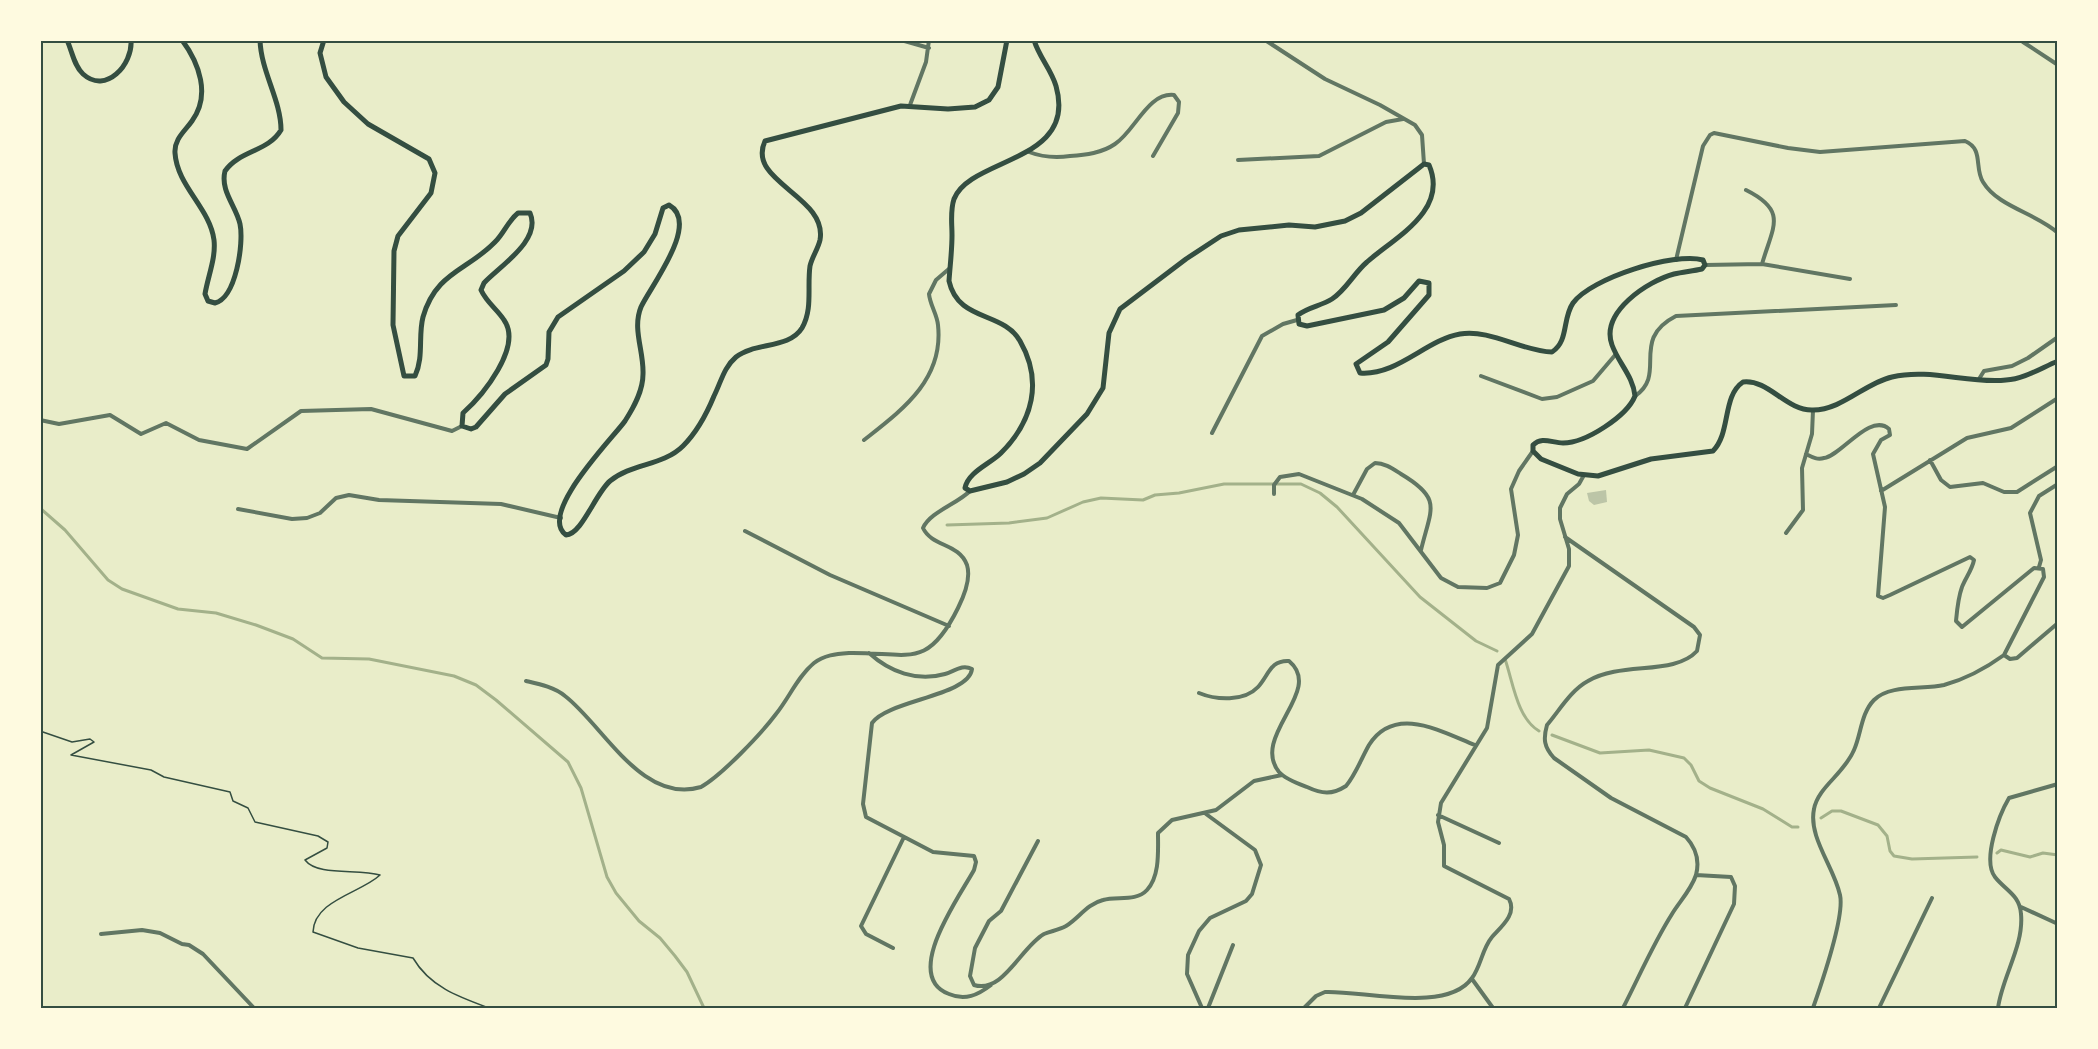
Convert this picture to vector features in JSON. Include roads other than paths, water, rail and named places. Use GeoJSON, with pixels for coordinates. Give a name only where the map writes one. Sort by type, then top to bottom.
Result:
{"type":"FeatureCollection","features":[{"type":"Feature","properties":{"kind":"main road"},"geometry":{"type":"LineString","coordinates":[[67,40],[80,71],[85,77],[100,80],[109,79],[126,64],[131,40]]}},
{"type":"Feature","properties":{"kind":"main road"},"geometry":{"type":"LineString","coordinates":[[182,40],[200,69],[201,89],[197,114],[177,142],[175,154],[182,176],[212,229],[215,248],[205,294],[208,302],[215,303],[225,298],[230,289],[240,250],[240,224],[225,186],[225,171],[239,156],[270,144],[281,130],[278,109],[266,77],[260,40]]}},
{"type":"Feature","properties":{"kind":"main road"},"geometry":{"type":"LineString","coordinates":[[324,40],[320,48],[326,77],[344,102],[368,124],[429,159],[435,173],[431,193],[398,236],[394,251],[393,325],[404,376],[415,376],[419,368],[423,317],[430,298],[441,282],[495,242],[518,213],[530,213],[532,217],[530,236],[484,283],[481,290],[504,320],[509,337],[508,346],[483,393],[463,413],[462,426],[471,429],[476,427],[505,394],[540,372],[548,359],[549,333],[558,317],[635,261],[651,242],[660,212],[666,206],[673,206],[679,221],[673,250],[638,317],[637,329],[643,377],[638,397],[625,421],[574,482],[561,518],[563,534],[574,533],[597,496],[611,481],[633,468],[659,461],[680,449],[705,415],[730,363],[743,353],[796,335],[808,311],[810,269],[819,244],[819,226],[813,212],[766,167],[761,154],[765,141],[910,105],[961,109],[975,107],[989,100],[998,87],[1003,73],[1007,40]]}},
{"type":"Feature","properties":{"kind":"main road"},"geometry":{"type":"LineString","coordinates":[[1034,40],[1050,71],[1059,100],[1057,114],[1048,134],[1029,152],[996,166],[958,191],[951,213],[949,281],[957,301],[974,313],[1010,330],[1018,337],[1031,365],[1034,394],[1026,421],[1000,454],[968,480],[965,488],[970,491],[1008,482],[1024,474],[1040,463],[1087,414],[1103,388],[1109,333],[1120,309],[1186,259],[1221,236],[1239,230],[1288,225],[1315,227],[1345,221],[1361,213],[1424,164],[1429,165],[1433,173],[1432,188],[1423,212],[1416,222],[1400,238],[1365,264],[1338,294],[1322,304],[1303,311],[1297,320],[1299,324],[1307,326],[1384,310],[1404,298],[1419,282],[1429,283],[1429,295],[1388,342],[1360,359],[1356,364],[1357,371],[1366,373],[1391,366],[1460,334],[1488,336],[1519,347],[1552,352],[1562,342],[1568,312],[1578,297],[1625,272],[1657,263],[1696,258],[1703,260],[1705,265],[1702,269],[1674,274],[1644,287],[1620,310],[1611,326],[1612,344],[1630,376],[1635,396],[1622,415],[1588,435],[1563,443],[1541,440],[1533,445],[1533,451],[1541,459],[1584,475],[1607,474],[1665,456],[1702,454],[1713,451],[1721,441],[1735,390],[1743,382],[1759,385],[1793,406],[1813,410],[1833,405],[1870,384],[1891,377],[1918,375],[2006,380],[2018,378],[2058,362]]}},
{"type":"Feature","properties":{"kind":"street"},"geometry":{"type":"LineString","coordinates":[[736,40],[870,40]]}},
{"type":"Feature","properties":{"kind":"street"},"geometry":{"type":"LineString","coordinates":[[901,40],[929,48]]}},
{"type":"Feature","properties":{"kind":"street"},"geometry":{"type":"LineString","coordinates":[[910,105],[929,48],[929,40]]}},
{"type":"Feature","properties":{"kind":"street"},"geometry":{"type":"LineString","coordinates":[[1265,40],[1325,79],[1415,124],[1422,135],[1424,164]]}},
{"type":"Feature","properties":{"kind":"street"},"geometry":{"type":"LineString","coordinates":[[2024,42],[2058,64]]}},
{"type":"Feature","properties":{"kind":"street"},"geometry":{"type":"LineString","coordinates":[[1029,152],[1039,156],[1059,157],[1102,150],[1129,132],[1156,100],[1163,96],[1174,95],[1179,102],[1178,113],[1153,156]]}},
{"type":"Feature","properties":{"kind":"street"},"geometry":{"type":"LineString","coordinates":[[1238,160],[1319,156],[1386,122],[1403,118]]}},
{"type":"Feature","properties":{"kind":"street"},"geometry":{"type":"LineString","coordinates":[[1676,261],[1703,146],[1714,133],[1820,152],[1965,141],[1974,147],[1977,153],[1979,174],[1988,189],[2058,232]]}},
{"type":"Feature","properties":{"kind":"street"},"geometry":{"type":"LineString","coordinates":[[1746,190],[1766,200],[1772,209],[1775,221],[1762,264]]}},
{"type":"Feature","properties":{"kind":"street"},"geometry":{"type":"LineString","coordinates":[[1705,265],[1762,264],[1850,279]]}},
{"type":"Feature","properties":{"kind":"street"},"geometry":{"type":"LineString","coordinates":[[864,440],[908,406],[928,377],[939,337],[936,314],[929,294],[936,280],[950,268]]}},
{"type":"Feature","properties":{"kind":"street"},"geometry":{"type":"LineString","coordinates":[[1635,396],[1643,391],[1651,378],[1649,350],[1652,340],[1662,325],[1676,316],[1896,305]]}},
{"type":"Feature","properties":{"kind":"street"},"geometry":{"type":"LineString","coordinates":[[1212,433],[1262,336],[1271,329],[1297,320]]}},
{"type":"Feature","properties":{"kind":"street"},"geometry":{"type":"LineString","coordinates":[[1979,379],[1985,370],[2012,366],[2058,337]]}},
{"type":"Feature","properties":{"kind":"street"},"geometry":{"type":"LineString","coordinates":[[1480,376],[1542,399],[1557,397],[1593,381],[1617,353]]}},
{"type":"Feature","properties":{"kind":"street"},"geometry":{"type":"LineString","coordinates":[[1881,491],[1974,435],[2016,426],[2058,398]]}},
{"type":"Feature","properties":{"kind":"street"},"geometry":{"type":"LineString","coordinates":[[40,420],[59,424],[110,416],[141,434],[166,423],[199,440],[247,449],[301,411],[371,409],[452,430],[462,426]]}},
{"type":"Feature","properties":{"kind":"street"},"geometry":{"type":"LineString","coordinates":[[1786,533],[1803,510],[1801,473],[1812,434],[1813,410]]}},
{"type":"Feature","properties":{"kind":"street"},"geometry":{"type":"LineString","coordinates":[[1806,454],[1817,459],[1829,457],[1850,438],[1879,426],[1889,429],[1890,435],[1881,440],[1873,454],[1885,507],[1878,596],[1890,595],[1970,557],[1974,560],[1973,567],[1963,585],[1956,612],[1956,621],[1962,627],[2034,568],[2040,567]]}},
{"type":"Feature","properties":{"kind":"street"},"geometry":{"type":"LineString","coordinates":[[1274,494],[1274,485],[1280,477],[1299,474],[1353,495],[1390,515],[1407,532],[1441,578],[1458,587],[1487,588],[1500,583],[1518,543],[1511,489],[1519,471],[1533,451]]}},
{"type":"Feature","properties":{"kind":"street"},"geometry":{"type":"LineString","coordinates":[[1930,460],[1941,480],[1950,487],[1983,483],[2008,493],[2021,491],[2058,466]]}},
{"type":"Feature","properties":{"kind":"street"},"geometry":{"type":"LineString","coordinates":[[1353,495],[1367,469],[1375,463],[1387,465],[1421,486],[1430,503],[1421,551]]}},
{"type":"Feature","properties":{"kind":"street"},"geometry":{"type":"LineString","coordinates":[[1304,1008],[1316,996],[1325,992],[1431,997],[1451,993],[1472,979],[1490,941],[1510,916],[1512,903],[1505,896],[1444,866],[1444,845],[1438,829],[1438,815],[1447,792],[1476,746],[1491,716],[1494,674],[1498,665],[1532,634],[1569,567],[1569,549],[1564,537],[1560,508],[1567,494],[1579,484],[1584,475]]}},
{"type":"Feature","properties":{"kind":"street"},"geometry":{"type":"LineString","coordinates":[[1813,1008],[1837,929],[1841,901],[1813,821],[1816,801],[1821,792],[1849,763],[1867,710],[1874,700],[1894,691],[1922,689],[1955,681],[1989,666],[2004,655],[2044,577],[2030,513],[2039,496],[2058,484]]}},
{"type":"Feature","properties":{"kind":"street"},"geometry":{"type":"LineString","coordinates":[[526,681],[564,695],[639,772],[664,785],[687,790],[707,784],[765,727],[814,663],[830,655],[869,653],[913,656],[925,653],[949,626],[962,600],[968,577],[967,565],[956,550],[932,540],[923,528],[932,516],[951,507],[970,491]]}},
{"type":"Feature","properties":{"kind":"street"},"geometry":{"type":"LineString","coordinates":[[238,509],[292,519],[307,518],[320,513],[336,498],[349,495],[379,500],[501,504],[561,518]]}},
{"type":"Feature","properties":{"kind":"street"},"geometry":{"type":"LineString","coordinates":[[745,531],[830,575],[949,626]]}},
{"type":"Feature","properties":{"kind":"street"},"geometry":{"type":"LineString","coordinates":[[1564,537],[1694,627],[1701,641],[1694,655],[1678,663],[1616,669],[1586,682],[1547,725],[1544,743],[1547,751],[1611,798],[1686,837],[1695,846],[1698,860],[1696,875],[1690,889],[1671,915],[1623,1008]]}},
{"type":"Feature","properties":{"kind":"street"},"geometry":{"type":"LineString","coordinates":[[2004,655],[2010,659],[2017,658],[2058,623]]}},
{"type":"Feature","properties":{"kind":"street"},"geometry":{"type":"LineString","coordinates":[[869,653],[889,669],[904,674],[931,676],[961,667],[972,669],[966,680],[921,700],[881,712],[872,723],[863,811],[866,817],[933,852],[974,856],[975,870],[934,944],[930,959],[931,974],[941,989],[958,997],[970,997],[991,985],[1026,949],[1044,935],[1066,926],[1091,905],[1114,897],[1135,897],[1146,891],[1157,868],[1158,833],[1172,819],[1205,814],[1232,800],[1254,781],[1282,775]]}},
{"type":"Feature","properties":{"kind":"street"},"geometry":{"type":"LineString","coordinates":[[1199,693],[1222,699],[1241,696],[1257,688],[1269,669],[1277,663],[1289,661],[1294,665],[1298,692],[1273,744],[1272,755],[1282,775],[1321,794],[1339,791],[1352,779],[1378,735],[1388,727],[1402,723],[1416,723],[1476,746]]}},
{"type":"Feature","properties":{"kind":"street"},"geometry":{"type":"LineString","coordinates":[[1998,1008],[2021,928],[2021,907],[2015,896],[1993,874],[1989,855],[2009,798],[2058,784]]}},
{"type":"Feature","properties":{"kind":"street"},"geometry":{"type":"LineString","coordinates":[[1202,1008],[1187,974],[1188,955],[1199,931],[1210,918],[1246,901],[1252,894],[1261,866],[1255,850],[1205,814]]}},
{"type":"Feature","properties":{"kind":"street"},"geometry":{"type":"LineString","coordinates":[[1438,815],[1499,843]]}},
{"type":"Feature","properties":{"kind":"street"},"geometry":{"type":"LineString","coordinates":[[893,948],[866,934],[861,926],[904,837]]}},
{"type":"Feature","properties":{"kind":"street"},"geometry":{"type":"LineString","coordinates":[[991,985],[982,987],[971,981],[971,963],[975,948],[989,921],[1001,911],[1038,841]]}},
{"type":"Feature","properties":{"kind":"street"},"geometry":{"type":"LineString","coordinates":[[1685,1008],[1734,904],[1735,886],[1731,877],[1696,875]]}},
{"type":"Feature","properties":{"kind":"street"},"geometry":{"type":"LineString","coordinates":[[1879,1008],[1932,898]]}},
{"type":"Feature","properties":{"kind":"street"},"geometry":{"type":"LineString","coordinates":[[2021,907],[2058,924]]}},
{"type":"Feature","properties":{"kind":"street"},"geometry":{"type":"LineString","coordinates":[[101,934],[142,930],[160,933],[189,945],[203,954],[254,1008]]}},
{"type":"Feature","properties":{"kind":"street"},"geometry":{"type":"LineString","coordinates":[[1208,1008],[1233,945]]}},
{"type":"Feature","properties":{"kind":"street"},"geometry":{"type":"LineString","coordinates":[[1472,979],[1493,1008]]}},
{"type":"Feature","properties":{"kind":"street"},"geometry":{"type":"LineString","coordinates":[[386,1008],[393,1008]]}},
{"type":"Feature","properties":{"kind":"waterway"},"geometry":{"type":"LineString","coordinates":[[947,525],[1009,523],[1047,518],[1083,502],[1101,498],[1143,500],[1155,495],[1179,493],[1224,484],[1301,484],[1320,493],[1337,507],[1420,597],[1476,641],[1497,651]]}},
{"type":"Feature","properties":{"kind":"waterway"},"geometry":{"type":"LineString","coordinates":[[40,508],[65,530],[108,580],[122,589],[178,609],[216,613],[256,625],[293,639],[322,658],[369,659],[454,676],[476,685],[496,700],[568,762],[581,788],[607,877],[616,893],[639,921],[660,938],[687,972],[704,1008]]}},
{"type":"Feature","properties":{"kind":"waterway"},"geometry":{"type":"LineString","coordinates":[[1505,659],[1521,709],[1526,718],[1539,731]]}},
{"type":"Feature","properties":{"kind":"waterway"},"geometry":{"type":"LineString","coordinates":[[1552,735],[1600,753],[1649,750],[1684,758],[1691,765],[1699,781],[1710,788],[1763,809],[1792,827],[1798,827]]}},
{"type":"Feature","properties":{"kind":"waterway"},"geometry":{"type":"LineString","coordinates":[[1821,818],[1832,811],[1841,811],[1878,825],[1887,836],[1890,851],[1894,856],[1912,859],[1977,857]]}},
{"type":"Feature","properties":{"kind":"waterway"},"geometry":{"type":"LineString","coordinates":[[1997,853],[2001,850],[2030,857],[2043,853],[2058,855]]}}]}
